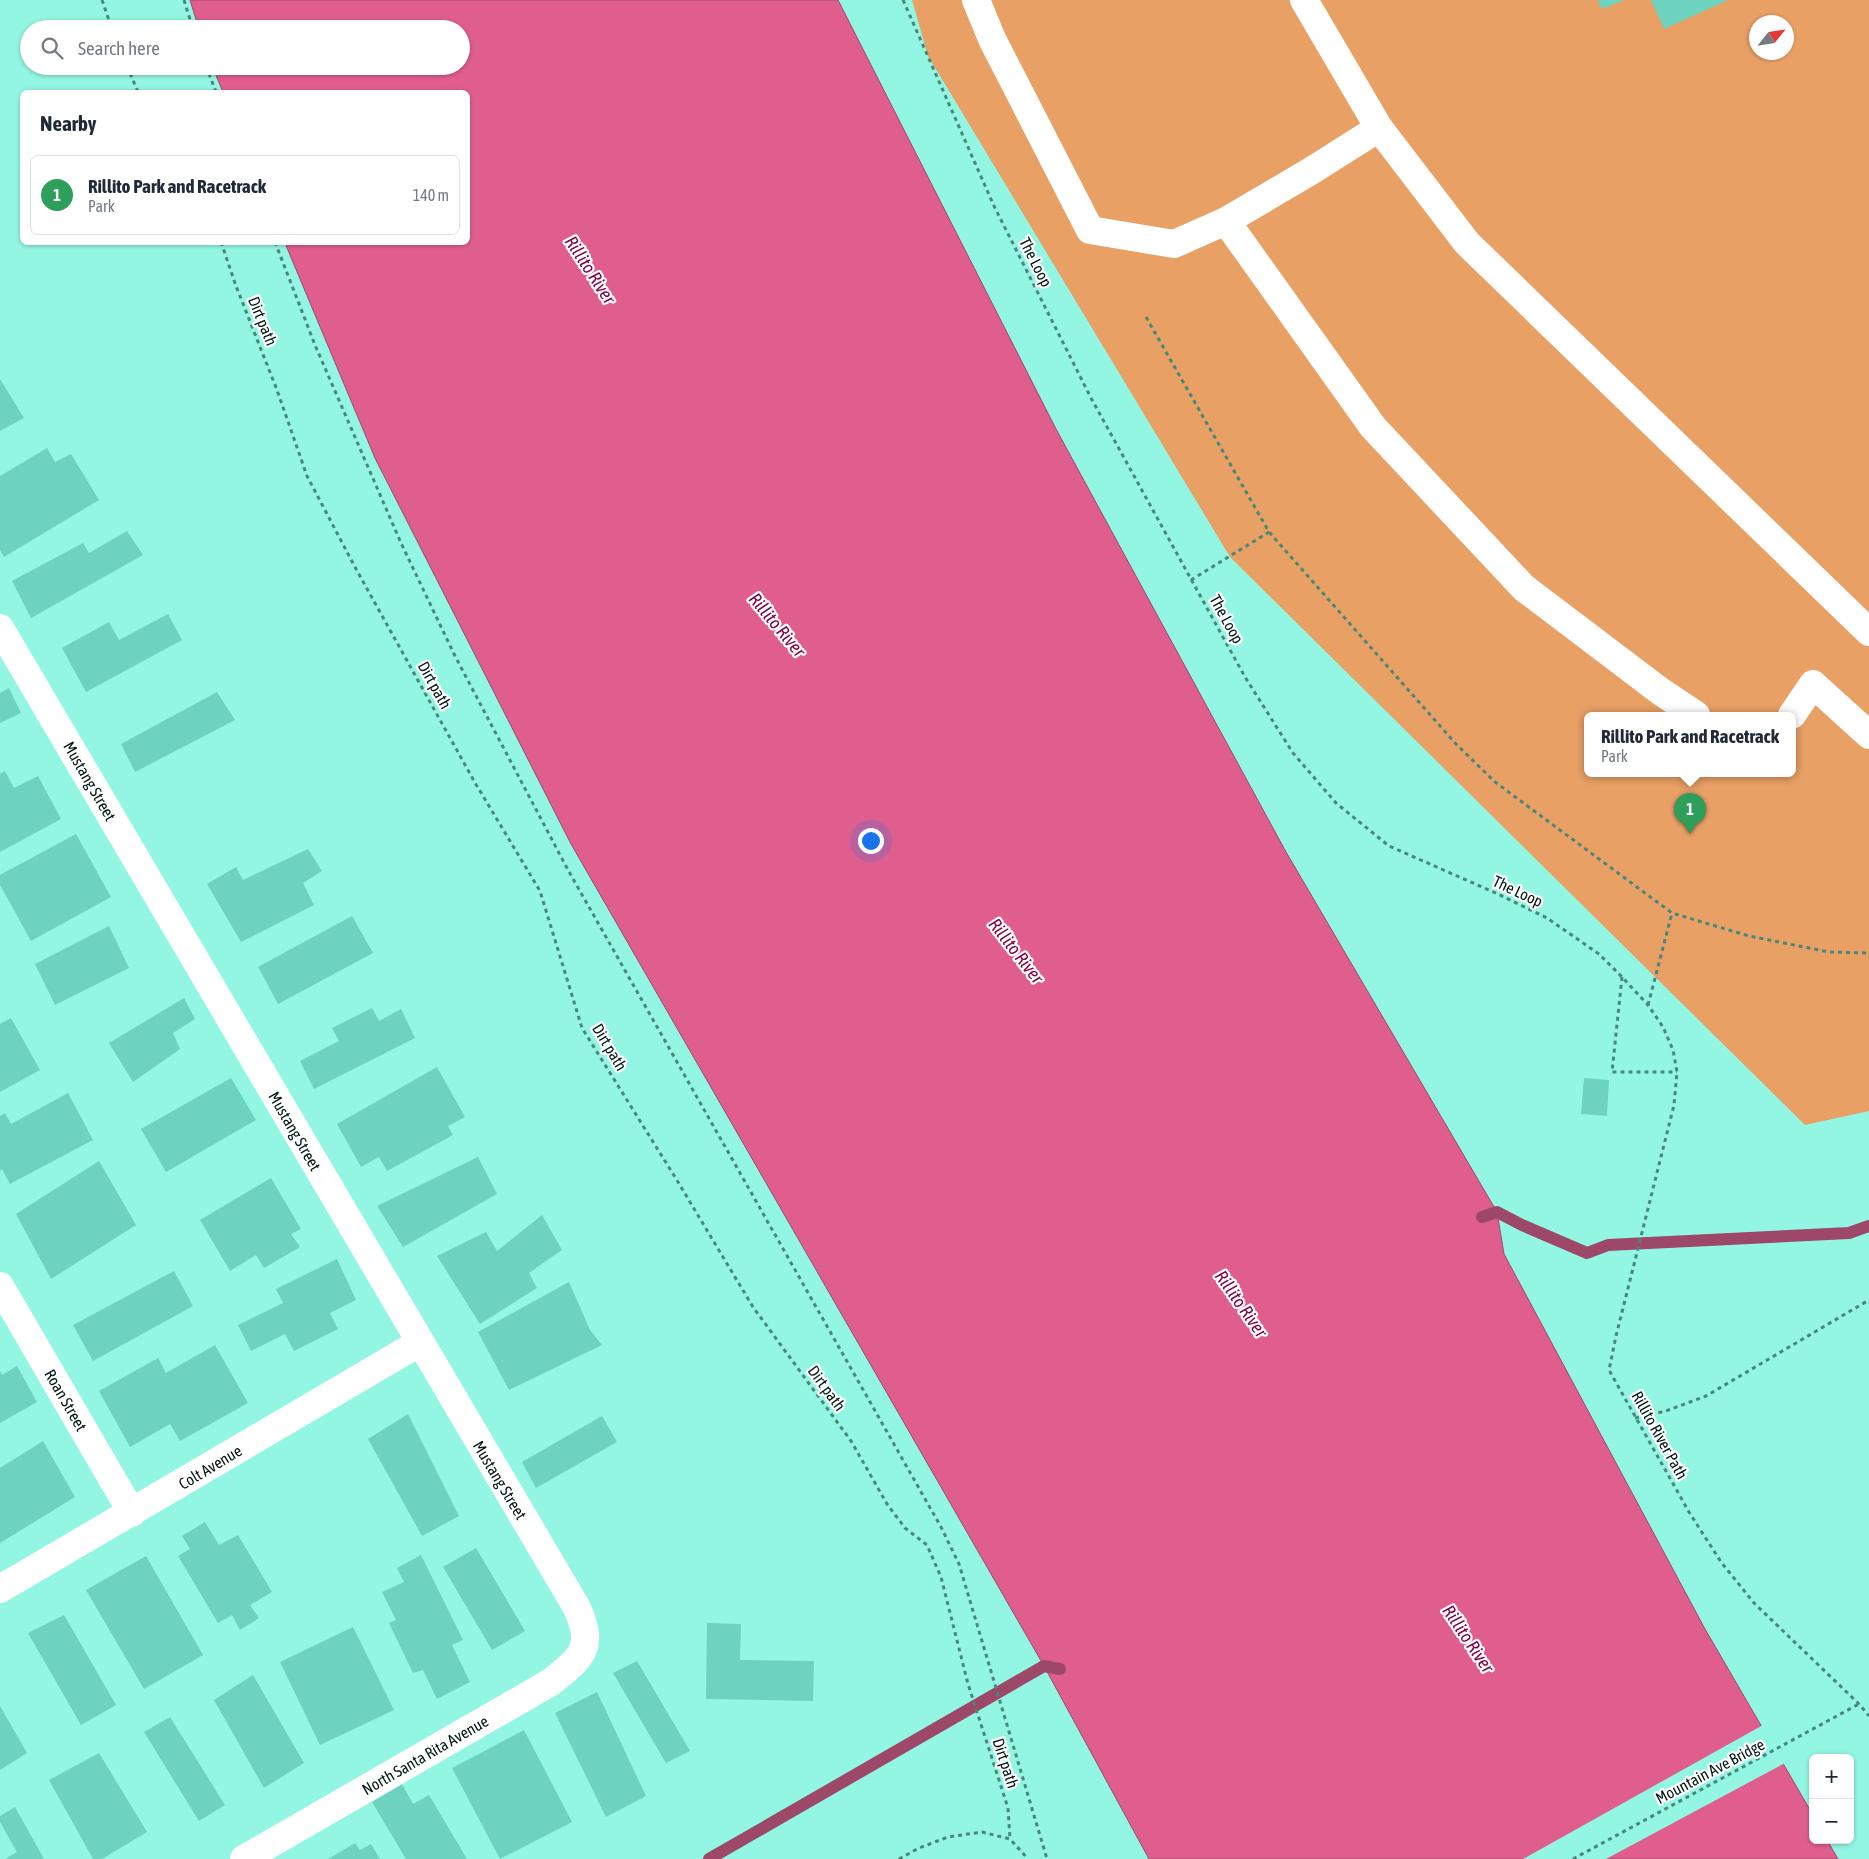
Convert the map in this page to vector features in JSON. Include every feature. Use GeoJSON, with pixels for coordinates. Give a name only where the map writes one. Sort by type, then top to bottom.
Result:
{"type":"FeatureCollection","features":[{"type":"Feature","properties":{"kind":"street"},"geometry":{"type":"LineString","coordinates":[[976,0],[992,39],[1090,230],[1174,244],[1226,221],[1297,180],[1379,128]]}},
{"type":"Feature","properties":{"kind":"street"},"geometry":{"type":"LineString","coordinates":[[1304,0],[1379,128],[1467,243],[1869,632]]}},
{"type":"Feature","properties":{"kind":"street"},"geometry":{"type":"LineString","coordinates":[[1226,221],[1373,427],[1524,588],[1660,691],[1692,712]]}},
{"type":"Feature","properties":{"kind":"street","name":"Mustang Street"},"geometry":{"type":"LineString","coordinates":[[0,628],[419,1343],[577,1608],[586,1634]]}},
{"type":"Feature","properties":{"kind":"street"},"geometry":{"type":"LineString","coordinates":[[1794,712],[1813,684],[1869,735]]}},
{"type":"Feature","properties":{"kind":"street","name":"Roan Street"},"geometry":{"type":"LineString","coordinates":[[0,1286],[132,1513]]}},
{"type":"Feature","properties":{"kind":"street","name":"Colt Avenue"},"geometry":{"type":"LineString","coordinates":[[0,1590],[419,1343]]}},
{"type":"Feature","properties":{"kind":"street","name":"North Santa Rita Avenue"},"geometry":{"type":"LineString","coordinates":[[244,1859],[551,1682],[571,1666],[585,1646],[586,1634]]}},
{"type":"Feature","properties":{"kind":"path"},"geometry":{"type":"LineString","coordinates":[[102,0],[109,20]]}},
{"type":"Feature","properties":{"kind":"path"},"geometry":{"type":"LineString","coordinates":[[184,0],[191,20]]}},
{"type":"Feature","properties":{"kind":"path","name":"The Loop"},"geometry":{"type":"LineString","coordinates":[[903,0],[994,206],[1091,398],[1244,676],[1288,746],[1336,803],[1389,846],[1548,918],[1599,954],[1648,1005],[1663,1027],[1673,1050],[1677,1072],[1674,1105]]}},
{"type":"Feature","properties":{"kind":"path"},"geometry":{"type":"LineString","coordinates":[[130,75],[137,90]]}},
{"type":"Feature","properties":{"kind":"path"},"geometry":{"type":"LineString","coordinates":[[209,75],[215,90]]}},
{"type":"Feature","properties":{"kind":"path","name":"Dirt path"},"geometry":{"type":"LineString","coordinates":[[221,245],[278,390],[307,476],[356,570],[474,782],[540,891],[582,1028],[753,1307],[851,1441],[887,1504],[905,1528],[927,1545],[941,1577],[968,1684],[1008,1808],[1010,1839]]}},
{"type":"Feature","properties":{"kind":"path"},"geometry":{"type":"LineString","coordinates":[[276,245],[319,354],[401,543],[455,656],[568,870],[941,1527],[959,1564],[1047,1859]]}},
{"type":"Feature","properties":{"kind":"path"},"geometry":{"type":"LineString","coordinates":[[1146,317],[1269,532],[1456,744],[1489,776],[1672,913],[1749,936],[1829,952],[1869,954]]}},
{"type":"Feature","properties":{"kind":"path"},"geometry":{"type":"LineString","coordinates":[[1191,580],[1269,532]]}},
{"type":"Feature","properties":{"kind":"path"},"geometry":{"type":"LineString","coordinates":[[1648,1005],[1672,913]]}},
{"type":"Feature","properties":{"kind":"path"},"geometry":{"type":"LineString","coordinates":[[1622,977],[1612,1072],[1677,1072]]}},
{"type":"Feature","properties":{"kind":"path","name":"Rillito River Path"},"geometry":{"type":"LineString","coordinates":[[1674,1105],[1609,1370],[1689,1512],[1720,1562],[1754,1603],[1859,1704],[1869,1716]]}},
{"type":"Feature","properties":{"kind":"path"},"geometry":{"type":"LineString","coordinates":[[1635,1418],[1666,1411],[1706,1396],[1869,1300]]}},
{"type":"Feature","properties":{"kind":"path","name":"Mountain Ave Bridge"},"geometry":{"type":"LineString","coordinates":[[1572,1859],[1859,1704]]}},
{"type":"Feature","properties":{"kind":"path"},"geometry":{"type":"LineString","coordinates":[[899,1859],[919,1848],[948,1837],[982,1832],[1010,1839],[1028,1859]]}},
{"type":"Feature","properties":{"kind":"shaded area"},"geometry":{"type":"Polygon","coordinates":[[[912,0],[1869,0],[1869,1111],[1805,1125],[1230,557],[928,56],[912,0]]]}},
{"type":"Feature","properties":{"kind":"water","name":"Rillito River"},"geometry":{"type":"Polygon","coordinates":[[[190,0],[838,0],[1056,429],[1286,852],[1497,1212],[1504,1254],[1705,1629],[1809,1808],[1809,1844],[1829,1844],[1838,1859],[1149,1859],[1044,1666],[571,844],[375,458],[286,245],[470,245],[470,90],[222,90],[216,75],[470,75],[470,20],[196,20],[190,0]]]}},
{"type":"Feature","properties":{"kind":"pier"},"geometry":{"type":"Polygon","coordinates":[[[1763,1725],[1785,1763],[1606,1859],[1523,1859],[1763,1725]]]}},
{"type":"Feature","properties":{"kind":"building"},"geometry":{"type":"Polygon","coordinates":[[[1598,0],[1624,0],[1602,9],[1598,0]]]}},
{"type":"Feature","properties":{"kind":"building"},"geometry":{"type":"Polygon","coordinates":[[[1651,0],[1728,0],[1664,29],[1651,0]]]}},
{"type":"Feature","properties":{"kind":"building"},"geometry":{"type":"Polygon","coordinates":[[[0,379],[24,418],[0,431],[0,379]]]}},
{"type":"Feature","properties":{"kind":"building"},"geometry":{"type":"Polygon","coordinates":[[[47,448],[55,462],[71,454],[99,500],[4,557],[0,550],[0,476],[47,448]]]}},
{"type":"Feature","properties":{"kind":"building"},"geometry":{"type":"Polygon","coordinates":[[[127,531],[143,555],[31,618],[12,581],[83,543],[89,553],[127,531]]]}},
{"type":"Feature","properties":{"kind":"building"},"geometry":{"type":"Polygon","coordinates":[[[168,614],[182,640],[86,692],[62,648],[109,622],[119,640],[168,614]]]}},
{"type":"Feature","properties":{"kind":"building"},"geometry":{"type":"Polygon","coordinates":[[[9,688],[21,713],[0,723],[0,693],[9,688]]]}},
{"type":"Feature","properties":{"kind":"building"},"geometry":{"type":"Polygon","coordinates":[[[217,692],[235,720],[135,772],[121,744],[217,692]]]}},
{"type":"Feature","properties":{"kind":"building"},"geometry":{"type":"Polygon","coordinates":[[[5,771],[14,788],[38,776],[61,819],[0,852],[0,774],[5,771]]]}},
{"type":"Feature","properties":{"kind":"building"},"geometry":{"type":"Polygon","coordinates":[[[76,834],[111,897],[31,941],[0,885],[0,875],[76,834]]]}},
{"type":"Feature","properties":{"kind":"building"},"geometry":{"type":"Polygon","coordinates":[[[308,849],[322,871],[303,883],[314,905],[241,942],[207,884],[236,867],[243,880],[308,849]]]}},
{"type":"Feature","properties":{"kind":"building"},"geometry":{"type":"Polygon","coordinates":[[[352,916],[373,953],[278,1004],[258,967],[352,916]]]}},
{"type":"Feature","properties":{"kind":"building"},"geometry":{"type":"Polygon","coordinates":[[[109,926],[129,968],[55,1005],[35,964],[109,926]]]}},
{"type":"Feature","properties":{"kind":"building"},"geometry":{"type":"Polygon","coordinates":[[[184,998],[195,1019],[173,1033],[180,1049],[133,1082],[109,1043],[184,998]]]}},
{"type":"Feature","properties":{"kind":"building"},"geometry":{"type":"Polygon","coordinates":[[[372,1008],[379,1021],[401,1009],[415,1038],[314,1089],[300,1061],[339,1041],[332,1028],[372,1008]]]}},
{"type":"Feature","properties":{"kind":"building"},"geometry":{"type":"Polygon","coordinates":[[[11,1018],[40,1070],[0,1092],[0,1024],[11,1018]]]}},
{"type":"Feature","properties":{"kind":"building"},"geometry":{"type":"Polygon","coordinates":[[[437,1067],[465,1117],[448,1126],[453,1135],[387,1171],[379,1157],[361,1167],[337,1124],[437,1067]]]}},
{"type":"Feature","properties":{"kind":"building"},"geometry":{"type":"Polygon","coordinates":[[[231,1078],[256,1120],[166,1172],[141,1129],[231,1078]]]}},
{"type":"Feature","properties":{"kind":"building"},"geometry":{"type":"Polygon","coordinates":[[[1584,1078],[1609,1080],[1607,1116],[1581,1114],[1584,1078]]]}},
{"type":"Feature","properties":{"kind":"building"},"geometry":{"type":"Polygon","coordinates":[[[68,1093],[93,1140],[10,1184],[2,1169],[0,1171],[0,1116],[5,1113],[11,1124],[68,1093]]]}},
{"type":"Feature","properties":{"kind":"building"},"geometry":{"type":"Polygon","coordinates":[[[478,1157],[497,1194],[403,1247],[377,1206],[478,1157]]]}},
{"type":"Feature","properties":{"kind":"building"},"geometry":{"type":"Polygon","coordinates":[[[99,1161],[136,1225],[51,1279],[16,1214],[99,1161]]]}},
{"type":"Feature","properties":{"kind":"building"},"geometry":{"type":"Polygon","coordinates":[[[271,1178],[301,1229],[291,1234],[300,1247],[264,1268],[256,1255],[230,1271],[200,1220],[271,1178]]]}},
{"type":"Feature","properties":{"kind":"building"},"geometry":{"type":"Polygon","coordinates":[[[542,1215],[562,1250],[529,1273],[537,1288],[480,1324],[437,1256],[486,1232],[497,1251],[542,1215]]]}},
{"type":"Feature","properties":{"kind":"building"},"geometry":{"type":"Polygon","coordinates":[[[337,1259],[356,1300],[330,1313],[338,1329],[294,1351],[285,1334],[251,1351],[238,1325],[283,1303],[276,1289],[337,1259]]]}},
{"type":"Feature","properties":{"kind":"building"},"geometry":{"type":"Polygon","coordinates":[[[174,1271],[193,1306],[93,1361],[73,1325],[174,1271]]]}},
{"type":"Feature","properties":{"kind":"building"},"geometry":{"type":"Polygon","coordinates":[[[569,1282],[590,1330],[602,1345],[509,1390],[478,1332],[569,1282]]]}},
{"type":"Feature","properties":{"kind":"building"},"geometry":{"type":"Polygon","coordinates":[[[215,1345],[248,1403],[180,1441],[170,1424],[130,1447],[99,1391],[158,1358],[166,1373],[215,1345]]]}},
{"type":"Feature","properties":{"kind":"building"},"geometry":{"type":"Polygon","coordinates":[[[17,1366],[37,1402],[0,1423],[0,1371],[2,1375],[17,1366]]]}},
{"type":"Feature","properties":{"kind":"building"},"geometry":{"type":"Polygon","coordinates":[[[408,1414],[459,1516],[422,1536],[368,1439],[408,1414]]]}},
{"type":"Feature","properties":{"kind":"building"},"geometry":{"type":"Polygon","coordinates":[[[602,1416],[617,1442],[536,1488],[522,1462],[602,1416]]]}},
{"type":"Feature","properties":{"kind":"building"},"geometry":{"type":"Polygon","coordinates":[[[43,1441],[75,1497],[0,1543],[0,1468],[43,1441]]]}},
{"type":"Feature","properties":{"kind":"building"},"geometry":{"type":"Polygon","coordinates":[[[205,1522],[219,1545],[238,1535],[272,1592],[250,1605],[259,1618],[240,1630],[232,1615],[218,1623],[178,1556],[190,1549],[182,1536],[205,1522]]]}},
{"type":"Feature","properties":{"kind":"building"},"geometry":{"type":"Polygon","coordinates":[[[476,1548],[525,1631],[492,1650],[443,1567],[476,1548]]]}},
{"type":"Feature","properties":{"kind":"building"},"geometry":{"type":"Polygon","coordinates":[[[421,1555],[463,1640],[452,1645],[470,1682],[437,1699],[423,1670],[413,1673],[389,1623],[396,1620],[382,1592],[404,1582],[397,1568],[421,1555]]]}},
{"type":"Feature","properties":{"kind":"building"},"geometry":{"type":"Polygon","coordinates":[[[146,1556],[203,1655],[144,1689],[86,1590],[146,1556]]]}},
{"type":"Feature","properties":{"kind":"building"},"geometry":{"type":"Polygon","coordinates":[[[64,1615],[116,1705],[81,1725],[28,1633],[64,1615]]]}},
{"type":"Feature","properties":{"kind":"building"},"geometry":{"type":"Polygon","coordinates":[[[707,1623],[741,1624],[740,1660],[814,1661],[813,1701],[706,1699],[707,1623]]]}},
{"type":"Feature","properties":{"kind":"building"},"geometry":{"type":"Polygon","coordinates":[[[353,1627],[394,1710],[320,1745],[280,1662],[353,1627]]]}},
{"type":"Feature","properties":{"kind":"building"},"geometry":{"type":"Polygon","coordinates":[[[637,1661],[690,1751],[666,1763],[613,1673],[637,1661]]]}},
{"type":"Feature","properties":{"kind":"building"},"geometry":{"type":"Polygon","coordinates":[[[253,1675],[304,1763],[264,1788],[214,1700],[253,1675]]]}},
{"type":"Feature","properties":{"kind":"building"},"geometry":{"type":"Polygon","coordinates":[[[597,1692],[646,1796],[606,1817],[555,1713],[597,1692]]]}},
{"type":"Feature","properties":{"kind":"building"},"geometry":{"type":"Polygon","coordinates":[[[0,1706],[27,1753],[0,1770],[0,1706]]]}},
{"type":"Feature","properties":{"kind":"building"},"geometry":{"type":"Polygon","coordinates":[[[170,1717],[225,1805],[199,1821],[144,1732],[170,1717]]]}},
{"type":"Feature","properties":{"kind":"building"},"geometry":{"type":"Polygon","coordinates":[[[524,1730],[572,1822],[500,1859],[452,1768],[524,1730]]]}},
{"type":"Feature","properties":{"kind":"building"},"geometry":{"type":"Polygon","coordinates":[[[99,1753],[147,1832],[102,1859],[93,1859],[49,1780],[99,1753]]]}},
{"type":"Feature","properties":{"kind":"building"},"geometry":{"type":"Polygon","coordinates":[[[402,1784],[413,1804],[429,1795],[467,1859],[406,1859],[372,1802],[402,1784]]]}},
{"type":"Feature","properties":{"kind":"building"},"geometry":{"type":"Polygon","coordinates":[[[15,1807],[44,1859],[5,1859],[17,1852],[0,1822],[0,1816],[15,1807]]]}},
{"type":"Feature","properties":{"kind":"building"},"geometry":{"type":"Polygon","coordinates":[[[355,1843],[360,1850],[371,1844],[380,1859],[328,1859],[355,1843]]]}},
{"type":"Feature","properties":{"kind":"waterway"},"geometry":{"type":"LineString","coordinates":[[1482,1217],[1497,1212],[1587,1253],[1608,1245],[1849,1233],[1869,1226]]}},
{"type":"Feature","properties":{"kind":"waterway"},"geometry":{"type":"LineString","coordinates":[[709,1859],[1044,1666],[1060,1669]]}},
{"type":"Feature","properties":{"kind":"place","name":"Rillito Park and Racetrack"},"geometry":{"type":"Point","coordinates":[1690,834]}}]}
